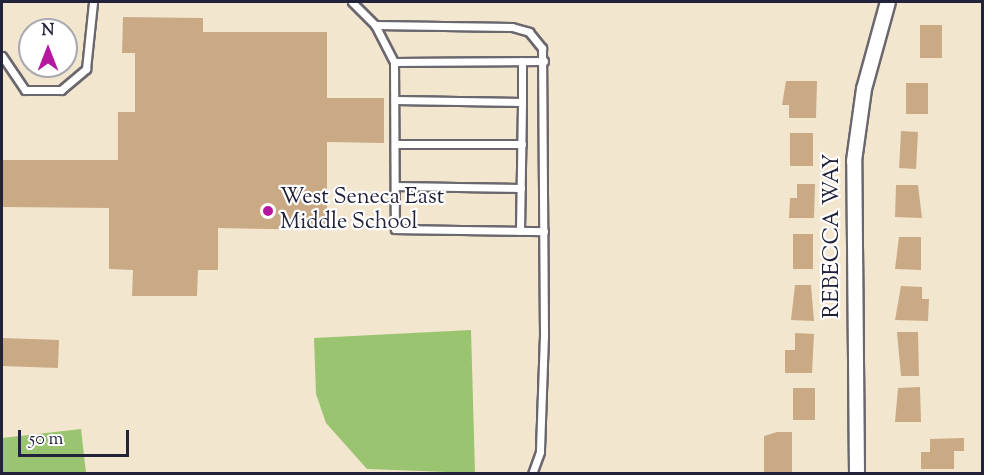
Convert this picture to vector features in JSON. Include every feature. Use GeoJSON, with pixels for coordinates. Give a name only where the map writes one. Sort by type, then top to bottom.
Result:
{"type":"FeatureCollection","features":[{"type":"Feature","properties":{"kind":"street","name":"REBECCA WAY"},"geometry":{"type":"LineString","coordinates":[[857,474],[854,161],[864,89],[888,2]]}},
{"type":"Feature","properties":{"kind":"lane"},"geometry":{"type":"LineString","coordinates":[[2,56],[25,90],[61,90],[86,69],[93,2]]}},
{"type":"Feature","properties":{"kind":"lane"},"geometry":{"type":"LineString","coordinates":[[352,2],[375,25],[394,62],[395,230],[544,231]]}},
{"type":"Feature","properties":{"kind":"lane"},"geometry":{"type":"LineString","coordinates":[[375,25],[512,27],[538,38],[544,61],[544,231],[540,452],[532,474]]}},
{"type":"Feature","properties":{"kind":"lane"},"geometry":{"type":"LineString","coordinates":[[520,231],[522,61]]}},
{"type":"Feature","properties":{"kind":"lane"},"geometry":{"type":"LineString","coordinates":[[394,62],[544,61]]}},
{"type":"Feature","properties":{"kind":"lane"},"geometry":{"type":"LineString","coordinates":[[395,100],[522,102]]}},
{"type":"Feature","properties":{"kind":"lane"},"geometry":{"type":"LineString","coordinates":[[395,144],[522,144]]}},
{"type":"Feature","properties":{"kind":"lane"},"geometry":{"type":"LineString","coordinates":[[395,186],[521,188]]}},
{"type":"Feature","properties":{"kind":"green space"},"geometry":{"type":"Polygon","coordinates":[[[471,330],[475,473],[367,469],[326,423],[316,394],[314,338],[471,330]]]}},
{"type":"Feature","properties":{"kind":"green space"},"geometry":{"type":"Polygon","coordinates":[[[81,429],[86,473],[2,473],[2,438],[81,429]]]}},
{"type":"Feature","properties":{"kind":"building"},"geometry":{"type":"Polygon","coordinates":[[[123,17],[203,18],[203,32],[327,32],[327,98],[384,98],[384,143],[327,142],[327,230],[218,228],[218,270],[198,270],[197,296],[132,296],[133,270],[109,269],[109,208],[2,207],[2,160],[118,160],[118,112],[135,112],[135,53],[122,53],[123,17]]]}},
{"type":"Feature","properties":{"kind":"building"},"geometry":{"type":"Polygon","coordinates":[[[920,25],[942,25],[942,58],[920,58],[920,25]]]}},
{"type":"Feature","properties":{"kind":"building"},"geometry":{"type":"Polygon","coordinates":[[[786,81],[817,81],[816,118],[789,118],[789,105],[782,105],[786,81]]]}},
{"type":"Feature","properties":{"kind":"building"},"geometry":{"type":"Polygon","coordinates":[[[906,83],[928,83],[928,114],[906,114],[906,83]]]}},
{"type":"Feature","properties":{"kind":"building"},"geometry":{"type":"Polygon","coordinates":[[[901,131],[918,132],[916,169],[899,168],[901,131]]]}},
{"type":"Feature","properties":{"kind":"building"},"geometry":{"type":"Polygon","coordinates":[[[790,133],[813,133],[813,166],[790,166],[790,133]]]}},
{"type":"Feature","properties":{"kind":"building"},"geometry":{"type":"Polygon","coordinates":[[[797,184],[815,184],[814,218],[789,218],[790,198],[797,198],[797,184]]]}},
{"type":"Feature","properties":{"kind":"building"},"geometry":{"type":"Polygon","coordinates":[[[896,185],[918,185],[922,218],[895,217],[896,185]]]}},
{"type":"Feature","properties":{"kind":"building"},"geometry":{"type":"Polygon","coordinates":[[[793,234],[813,234],[813,269],[793,269],[793,234]]]}},
{"type":"Feature","properties":{"kind":"building"},"geometry":{"type":"Polygon","coordinates":[[[899,237],[921,237],[921,270],[895,269],[899,237]]]}},
{"type":"Feature","properties":{"kind":"building"},"geometry":{"type":"Polygon","coordinates":[[[795,285],[811,285],[814,321],[791,320],[795,285]]]}},
{"type":"Feature","properties":{"kind":"building"},"geometry":{"type":"Polygon","coordinates":[[[901,286],[922,287],[922,299],[929,299],[928,321],[895,320],[901,286]]]}},
{"type":"Feature","properties":{"kind":"building"},"geometry":{"type":"Polygon","coordinates":[[[897,332],[918,332],[919,376],[901,376],[897,332]]]}},
{"type":"Feature","properties":{"kind":"building"},"geometry":{"type":"Polygon","coordinates":[[[795,333],[814,334],[812,373],[785,373],[785,350],[795,350],[795,333]]]}},
{"type":"Feature","properties":{"kind":"building"},"geometry":{"type":"Polygon","coordinates":[[[2,338],[59,340],[58,368],[2,366],[2,338]]]}},
{"type":"Feature","properties":{"kind":"building"},"geometry":{"type":"Polygon","coordinates":[[[920,387],[921,422],[895,422],[898,388],[920,387]]]}},
{"type":"Feature","properties":{"kind":"building"},"geometry":{"type":"Polygon","coordinates":[[[793,388],[815,388],[815,420],[793,420],[793,388]]]}},
{"type":"Feature","properties":{"kind":"building"},"geometry":{"type":"Polygon","coordinates":[[[777,432],[792,432],[792,473],[764,473],[764,436],[777,432]]]}},
{"type":"Feature","properties":{"kind":"building"},"geometry":{"type":"Polygon","coordinates":[[[964,438],[964,451],[954,451],[954,469],[921,469],[921,452],[930,452],[930,439],[964,438]]]}},
{"type":"Feature","properties":{"kind":"place","name":"West Seneca East Middle School"},"geometry":{"type":"Point","coordinates":[268,211]}}]}
